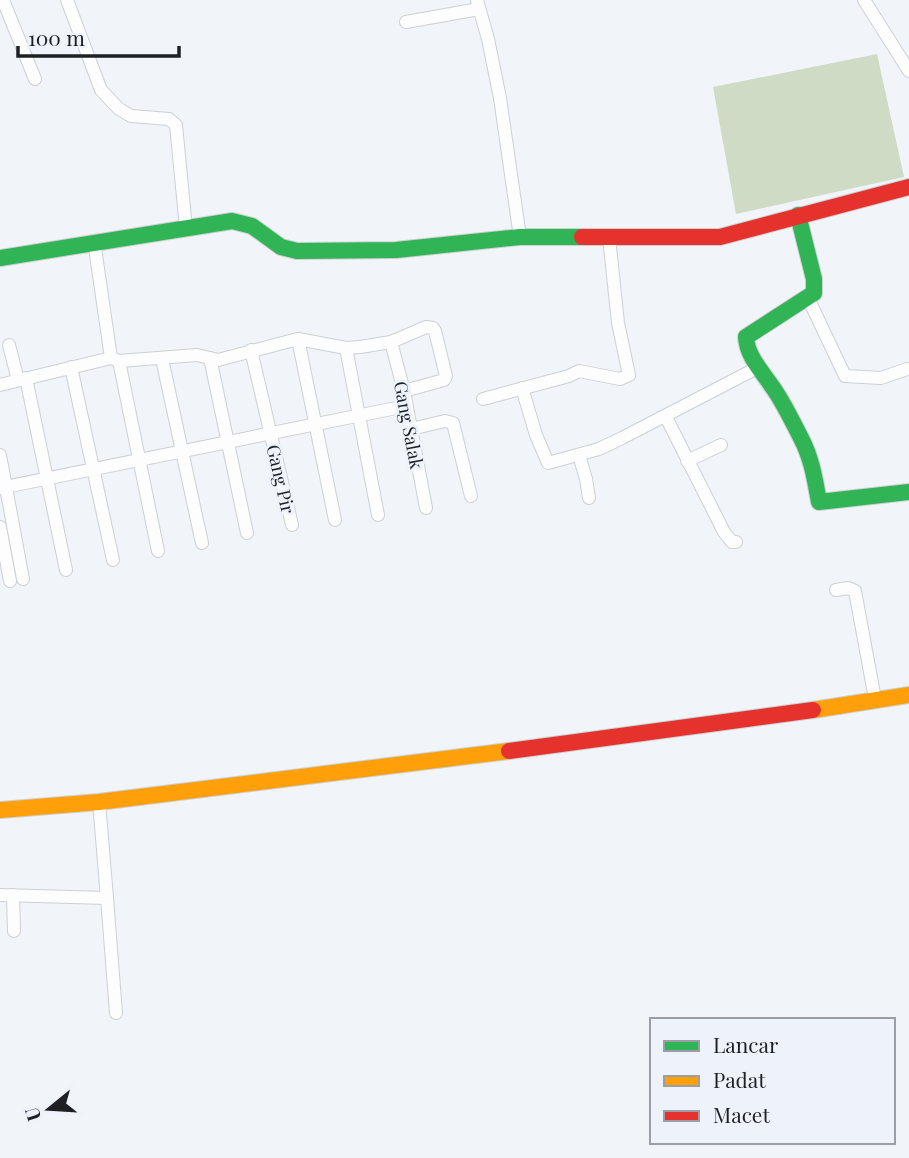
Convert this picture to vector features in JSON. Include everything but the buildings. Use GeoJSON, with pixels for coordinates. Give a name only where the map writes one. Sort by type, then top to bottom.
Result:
{"type":"FeatureCollection","features":[{"type":"Feature","properties":{"kind":"street"},"geometry":{"type":"LineString","coordinates":[[3,0],[35,79]]}},
{"type":"Feature","properties":{"kind":"street"},"geometry":{"type":"LineString","coordinates":[[67,0],[101,90],[119,109],[131,116],[169,118],[176,125],[186,228]]}},
{"type":"Feature","properties":{"kind":"street"},"geometry":{"type":"LineString","coordinates":[[864,0],[909,71]]}},
{"type":"Feature","properties":{"kind":"street"},"geometry":{"type":"LineString","coordinates":[[406,22],[478,4],[500,99],[520,237]]}},
{"type":"Feature","properties":{"kind":"street"},"geometry":{"type":"LineString","coordinates":[[0,258],[94,241],[240,222],[252,226],[281,247],[297,251],[396,250],[520,237],[720,237],[909,187]]}},
{"type":"Feature","properties":{"kind":"street"},"geometry":{"type":"LineString","coordinates":[[798,215],[814,279],[814,293],[746,337],[746,342],[757,368],[779,397],[803,441],[813,465],[819,502],[909,492]]}},
{"type":"Feature","properties":{"kind":"street"},"geometry":{"type":"LineString","coordinates":[[483,399],[579,371],[620,379],[629,375],[618,323],[609,237]]}},
{"type":"Feature","properties":{"kind":"street"},"geometry":{"type":"LineString","coordinates":[[94,241],[115,359],[158,551]]}},
{"type":"Feature","properties":{"kind":"street"},"geometry":{"type":"LineString","coordinates":[[808,298],[845,376],[881,378],[907,369]]}},
{"type":"Feature","properties":{"kind":"street"},"geometry":{"type":"LineString","coordinates":[[0,384],[115,359],[162,359],[197,355],[224,359],[298,339],[346,348],[391,342],[426,327],[435,331],[446,376],[444,380],[404,391]]}},
{"type":"Feature","properties":{"kind":"street"},"geometry":{"type":"LineString","coordinates":[[298,339],[335,520]]}},
{"type":"Feature","properties":{"kind":"street","name":"Gang Salak"},"geometry":{"type":"LineString","coordinates":[[391,342],[404,391],[426,508]]}},
{"type":"Feature","properties":{"kind":"street"},"geometry":{"type":"LineString","coordinates":[[9,345],[22,379],[48,477],[66,570]]}},
{"type":"Feature","properties":{"kind":"street"},"geometry":{"type":"LineString","coordinates":[[346,348],[377,515]]}},
{"type":"Feature","properties":{"kind":"street","name":"Gang Pir"},"geometry":{"type":"LineString","coordinates":[[251,350],[292,525]]}},
{"type":"Feature","properties":{"kind":"street"},"geometry":{"type":"LineString","coordinates":[[210,358],[247,533]]}},
{"type":"Feature","properties":{"kind":"street"},"geometry":{"type":"LineString","coordinates":[[162,359],[202,543]]}},
{"type":"Feature","properties":{"kind":"street"},"geometry":{"type":"LineString","coordinates":[[71,367],[113,560]]}},
{"type":"Feature","properties":{"kind":"street"},"geometry":{"type":"LineString","coordinates":[[523,388],[536,435],[548,463],[599,449],[757,368]]}},
{"type":"Feature","properties":{"kind":"street"},"geometry":{"type":"LineString","coordinates":[[3,487],[406,406]]}},
{"type":"Feature","properties":{"kind":"street"},"geometry":{"type":"LineString","coordinates":[[666,417],[724,532],[736,542]]}},
{"type":"Feature","properties":{"kind":"street"},"geometry":{"type":"LineString","coordinates":[[411,429],[445,421],[453,423],[471,496]]}},
{"type":"Feature","properties":{"kind":"street"},"geometry":{"type":"LineString","coordinates":[[687,461],[721,445]]}},
{"type":"Feature","properties":{"kind":"street"},"geometry":{"type":"LineString","coordinates":[[0,455],[5,530],[16,580]]}},
{"type":"Feature","properties":{"kind":"street"},"geometry":{"type":"LineString","coordinates":[[579,455],[589,498]]}},
{"type":"Feature","properties":{"kind":"street"},"geometry":{"type":"LineString","coordinates":[[836,590],[848,587],[855,591],[875,699]]}},
{"type":"Feature","properties":{"kind":"street"},"geometry":{"type":"LineString","coordinates":[[0,810],[99,802],[313,777],[730,723],[909,695]]}},
{"type":"Feature","properties":{"kind":"street"},"geometry":{"type":"LineString","coordinates":[[99,802],[116,1013]]}},
{"type":"Feature","properties":{"kind":"street"},"geometry":{"type":"LineString","coordinates":[[13,931],[7,895],[107,898]]}},
{"type":"Feature","properties":{"kind":"green space"},"geometry":{"type":"Polygon","coordinates":[[[877,54],[904,177],[736,214],[713,87],[877,54]]]}},
{"type":"Feature","properties":{"kind":"traffic: fast"},"geometry":{"type":"LineString","coordinates":[[798,215],[814,279],[814,293],[746,337],[749,350],[783,404],[805,446],[819,502],[909,492]]}},
{"type":"Feature","properties":{"kind":"traffic: fast"},"geometry":{"type":"LineString","coordinates":[[0,258],[232,221],[252,226],[281,247],[297,251],[396,250],[520,237],[582,237]]}},
{"type":"Feature","properties":{"kind":"traffic: slow"},"geometry":{"type":"LineString","coordinates":[[813,710],[909,695]]}},
{"type":"Feature","properties":{"kind":"traffic: slow"},"geometry":{"type":"LineString","coordinates":[[0,810],[99,802],[509,751]]}},
{"type":"Feature","properties":{"kind":"traffic: jam"},"geometry":{"type":"LineString","coordinates":[[582,237],[720,237],[909,187]]}},
{"type":"Feature","properties":{"kind":"traffic: jam"},"geometry":{"type":"LineString","coordinates":[[509,751],[813,710]]}}]}
